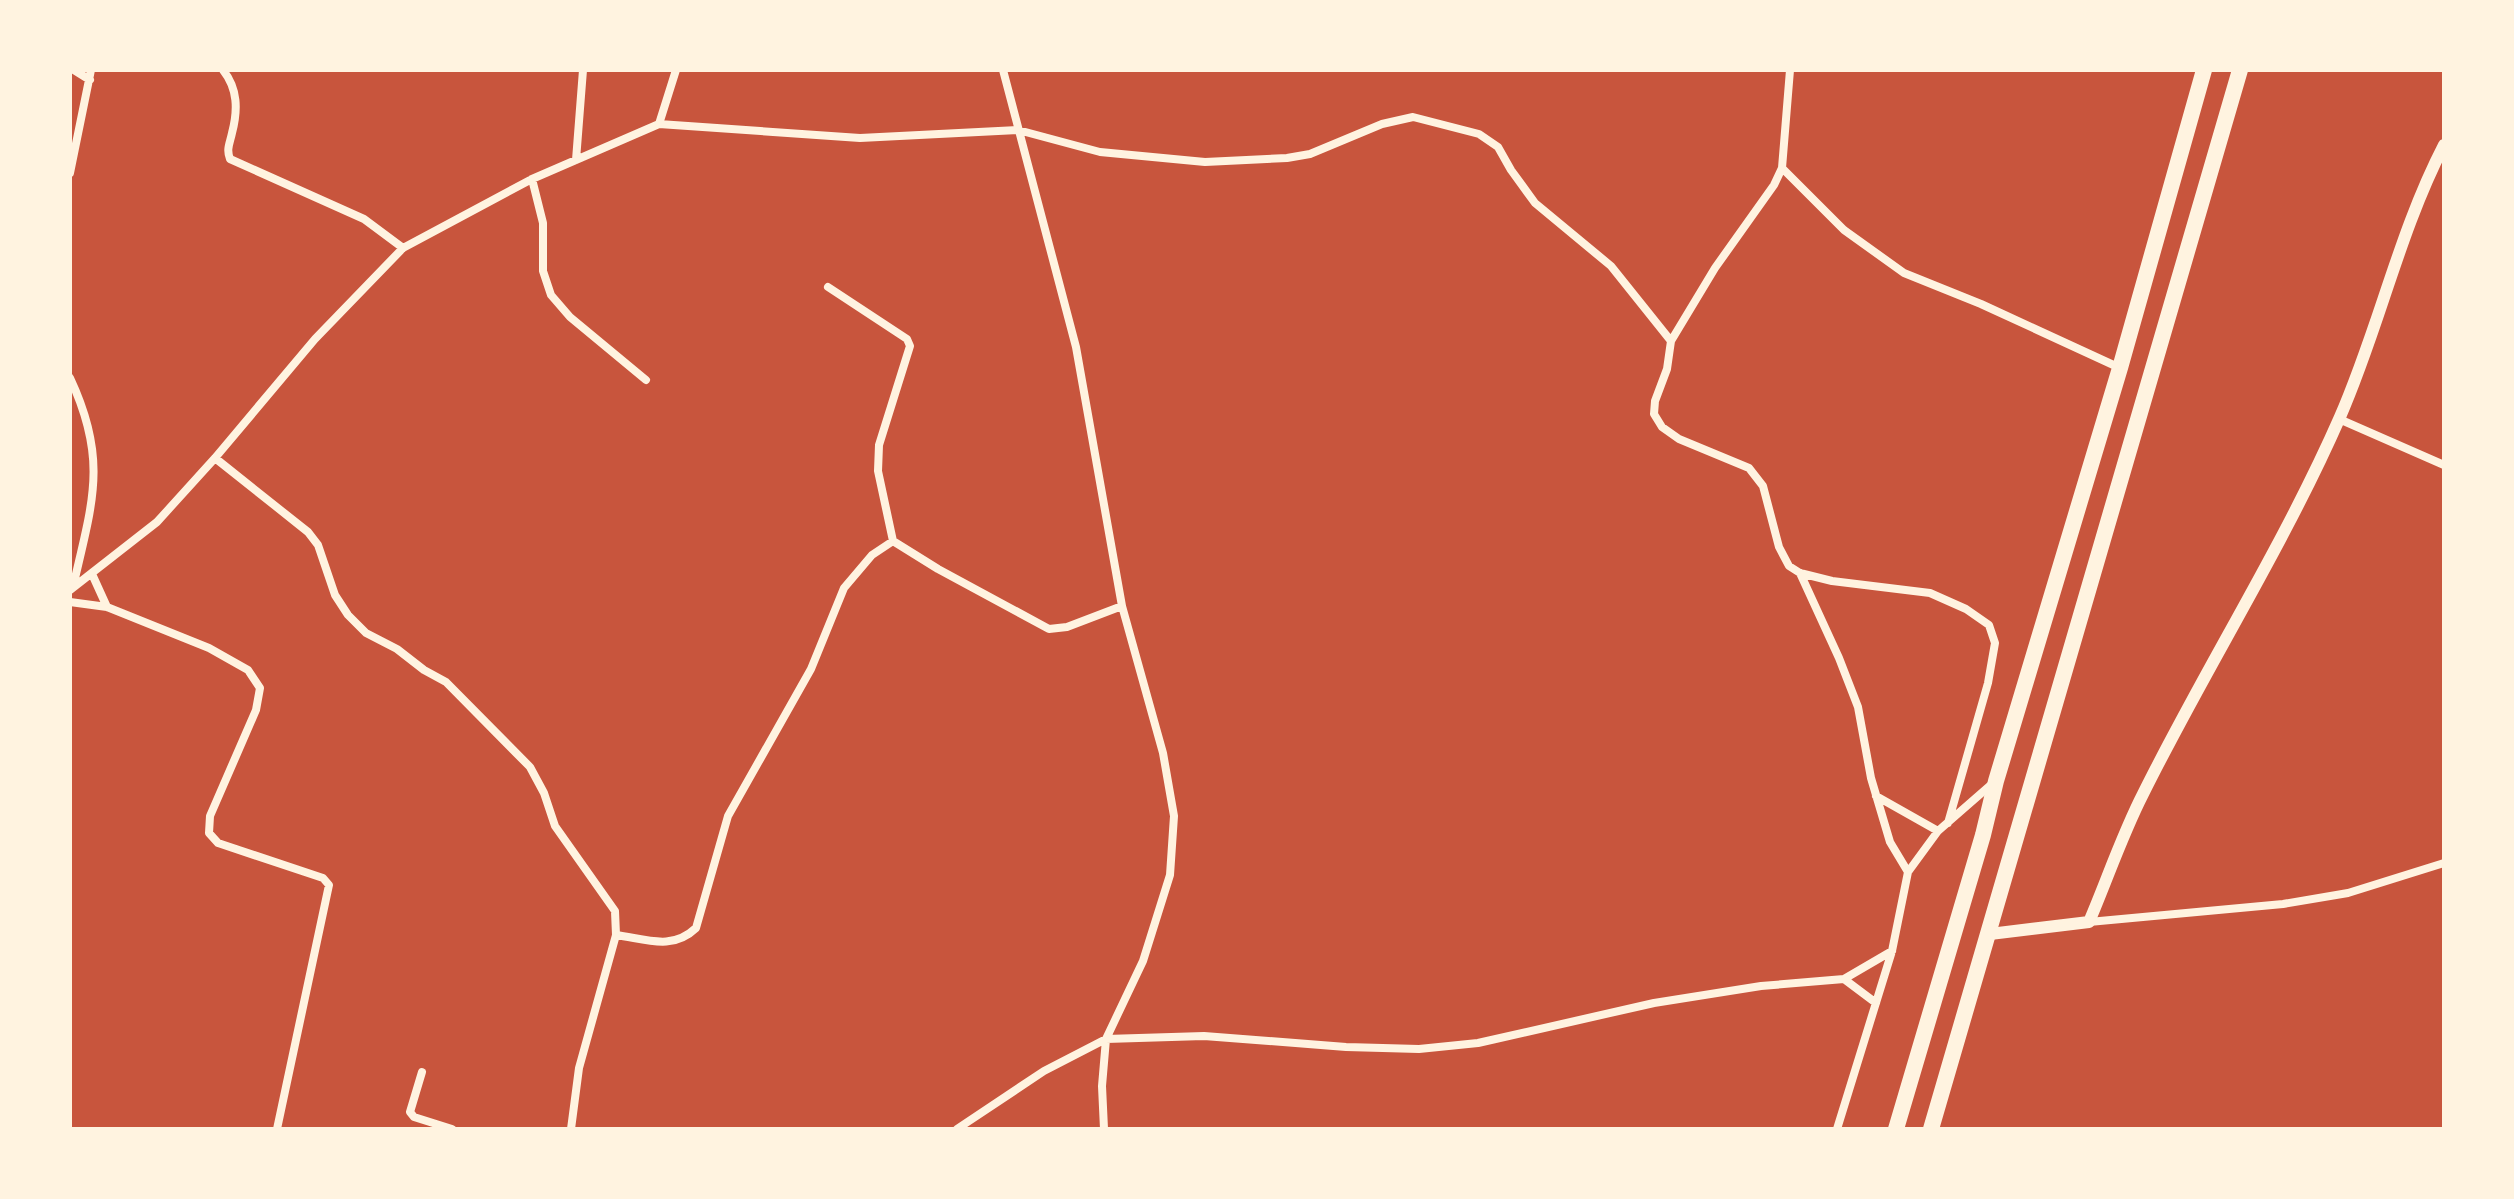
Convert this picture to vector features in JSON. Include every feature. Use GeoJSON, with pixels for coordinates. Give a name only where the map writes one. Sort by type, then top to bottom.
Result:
{"type":"FeatureCollection","features":[{"type":"Feature","properties":{"kind":"main road"},"geometry":{"type":"LineString","coordinates":[[1896,1129],[2120,368],[2204,70]]}},
{"type":"Feature","properties":{"kind":"main road"},"geometry":{"type":"LineString","coordinates":[[1931,1129],[2240,70]]}},
{"type":"Feature","properties":{"kind":"street"},"geometry":{"type":"LineString","coordinates":[[70,173],[91,75],[74,70]]}},
{"type":"Feature","properties":{"kind":"street"},"geometry":{"type":"LineString","coordinates":[[223,70],[233,85],[237,101],[227,148],[230,159],[364,219],[403,248]]}},
{"type":"Feature","properties":{"kind":"street"},"geometry":{"type":"LineString","coordinates":[[576,160],[583,70]]}},
{"type":"Feature","properties":{"kind":"street"},"geometry":{"type":"LineString","coordinates":[[659,124],[676,70]]}},
{"type":"Feature","properties":{"kind":"street"},"geometry":{"type":"LineString","coordinates":[[1003,70],[1076,347],[1122,606],[1163,753],[1174,816],[1170,875],[1166,889],[1143,961],[1106,1039],[1102,1086],[1104,1129]]}},
{"type":"Feature","properties":{"kind":"street"},"geometry":{"type":"LineString","coordinates":[[1790,70],[1782,168],[1774,185],[1715,268],[1671,341],[1667,369],[1655,401],[1654,414],[1662,427],[1679,439],[1749,468],[1763,486],[1779,547],[1789,566],[1800,573],[1832,581],[1930,593],[1966,609],[1989,625],[1995,643],[1988,683],[1948,823]]}},
{"type":"Feature","properties":{"kind":"street"},"geometry":{"type":"LineString","coordinates":[[71,589],[157,522],[315,339],[403,248],[532,179],[659,124],[860,138],[1018,130],[1100,152],[1205,162],[1310,154],[1382,124],[1413,117],[1479,134],[1498,147],[1535,203],[1611,266],[1671,341]]}},
{"type":"Feature","properties":{"kind":"street"},"geometry":{"type":"LineString","coordinates":[[2089,922],[2142,795],[2262,576],[2339,419],[2359,372],[2422,188],[2444,145]]}},
{"type":"Feature","properties":{"kind":"street"},"geometry":{"type":"LineString","coordinates":[[1782,168],[1844,230],[1904,273],[1981,304],[2120,368]]}},
{"type":"Feature","properties":{"kind":"street"},"geometry":{"type":"LineString","coordinates":[[532,179],[543,223],[543,271],[551,295],[570,317],[646,380]]}},
{"type":"Feature","properties":{"kind":"street"},"geometry":{"type":"LineString","coordinates":[[828,287],[907,339],[910,346],[879,445],[878,471],[893,541],[1049,629],[1067,627],[1122,606]]}},
{"type":"Feature","properties":{"kind":"street"},"geometry":{"type":"LineString","coordinates":[[70,378],[81,401],[94,449],[95,481],[71,589]]}},
{"type":"Feature","properties":{"kind":"street"},"geometry":{"type":"LineString","coordinates":[[2339,419],[2444,465]]}},
{"type":"Feature","properties":{"kind":"street"},"geometry":{"type":"LineString","coordinates":[[215,458],[308,532],[318,545],[335,595],[348,615],[366,633],[397,649],[446,682],[530,767],[544,793],[555,826],[615,911],[616,935],[579,1068],[571,1129]]}},
{"type":"Feature","properties":{"kind":"street"},"geometry":{"type":"LineString","coordinates":[[616,935],[672,943],[687,937],[696,928],[728,816],[811,669],[844,588],[872,555],[893,541]]}},
{"type":"Feature","properties":{"kind":"street"},"geometry":{"type":"LineString","coordinates":[[1800,573],[1858,707],[1876,796],[1890,842],[1908,872]]}},
{"type":"Feature","properties":{"kind":"street"},"geometry":{"type":"LineString","coordinates":[[92,574],[107,607]]}},
{"type":"Feature","properties":{"kind":"street"},"geometry":{"type":"LineString","coordinates":[[70,602],[107,607],[209,648],[248,670],[260,688],[256,710],[210,816],[209,833],[218,843],[313,874],[329,885],[277,1129]]}},
{"type":"Feature","properties":{"kind":"street"},"geometry":{"type":"LineString","coordinates":[[1837,1129],[1892,951],[1908,872],[1938,831],[1996,781]]}},
{"type":"Feature","properties":{"kind":"street"},"geometry":{"type":"LineString","coordinates":[[1876,796],[1938,831]]}},
{"type":"Feature","properties":{"kind":"street"},"geometry":{"type":"LineString","coordinates":[[1990,934],[2309,900],[2348,893],[2444,863]]}},
{"type":"Feature","properties":{"kind":"street"},"geometry":{"type":"LineString","coordinates":[[957,1129],[1044,1071],[1106,1039],[1204,1036],[1346,1047],[1419,1049],[1478,1043],[1654,1003],[1761,986],[1844,979],[1892,951]]}},
{"type":"Feature","properties":{"kind":"street"},"geometry":{"type":"LineString","coordinates":[[1844,979],[1876,1003]]}},
{"type":"Feature","properties":{"kind":"street"},"geometry":{"type":"LineString","coordinates":[[422,1072],[410,1112],[414,1117],[452,1129]]}}]}
